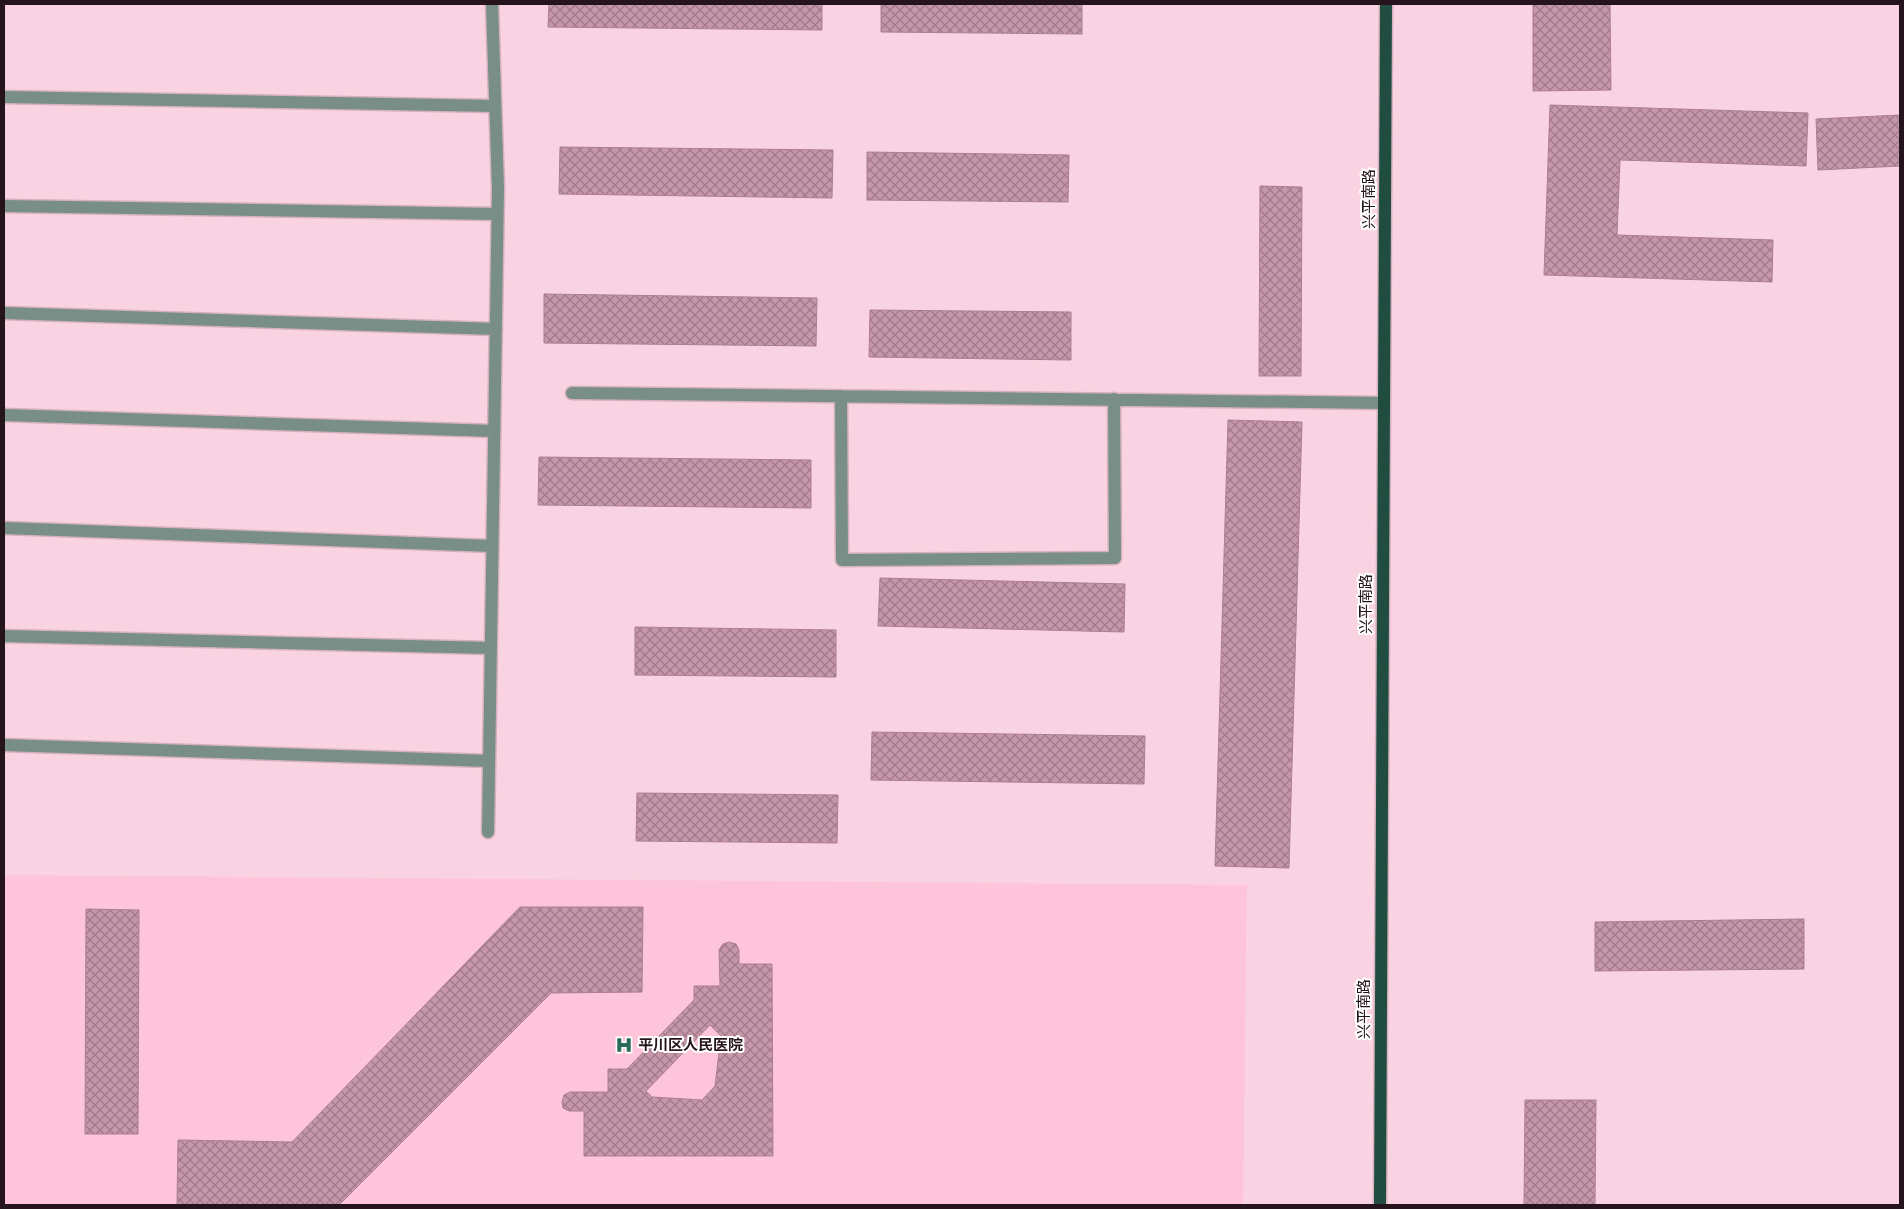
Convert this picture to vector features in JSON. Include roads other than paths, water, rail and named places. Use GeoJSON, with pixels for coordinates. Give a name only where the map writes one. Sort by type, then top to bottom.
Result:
{"type":"FeatureCollection","features":[{"type":"Feature","properties":{"kind":"main road","name":"兴平南路"},"geometry":{"type":"LineString","coordinates":[[1380,1205],[1386,4]]}},
{"type":"Feature","properties":{"kind":"street"},"geometry":{"type":"LineString","coordinates":[[488,832],[497,214],[492,4]]}},
{"type":"Feature","properties":{"kind":"street"},"geometry":{"type":"LineString","coordinates":[[4,97],[495,106]]}},
{"type":"Feature","properties":{"kind":"street"},"geometry":{"type":"LineString","coordinates":[[4,206],[497,214]]}},
{"type":"Feature","properties":{"kind":"street"},"geometry":{"type":"LineString","coordinates":[[4,313],[496,329]]}},
{"type":"Feature","properties":{"kind":"street"},"geometry":{"type":"LineString","coordinates":[[572,393],[1383,402]]}},
{"type":"Feature","properties":{"kind":"street"},"geometry":{"type":"LineString","coordinates":[[841,396],[842,560],[1115,558],[1114,399]]}},
{"type":"Feature","properties":{"kind":"street"},"geometry":{"type":"LineString","coordinates":[[4,415],[494,431]]}},
{"type":"Feature","properties":{"kind":"street"},"geometry":{"type":"LineString","coordinates":[[4,528],[492,546]]}},
{"type":"Feature","properties":{"kind":"street"},"geometry":{"type":"LineString","coordinates":[[4,636],[490,648]]}},
{"type":"Feature","properties":{"kind":"street"},"geometry":{"type":"LineString","coordinates":[[4,745],[489,761]]}},
{"type":"Feature","properties":{"kind":"place","name":"平川区人民医院"},"geometry":{"type":"Point","coordinates":[624,1045]}}]}
